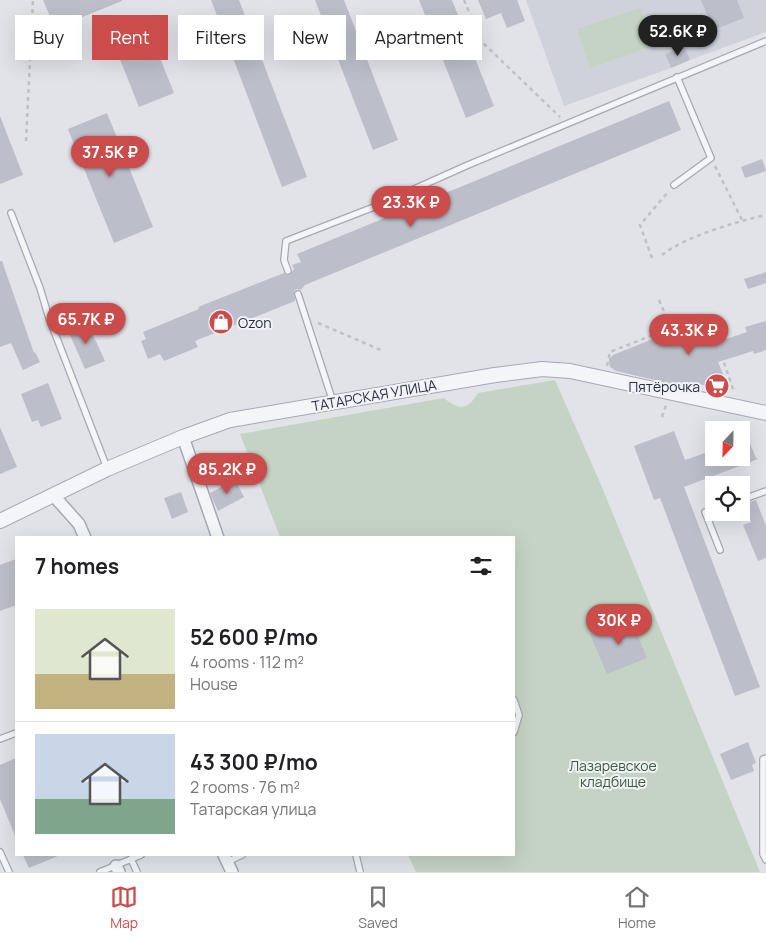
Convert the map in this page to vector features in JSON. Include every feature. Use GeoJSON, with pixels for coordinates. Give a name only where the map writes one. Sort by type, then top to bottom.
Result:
{"type":"FeatureCollection","features":[{"type":"Feature","properties":{"kind":"street","name":"ТАТАРСКАЯ УЛИЦА"},"geometry":{"type":"LineString","coordinates":[[0,521],[107,469],[183,437],[230,420],[495,375],[542,369],[587,373],[766,413]]}},
{"type":"Feature","properties":{"kind":"street"},"geometry":{"type":"LineString","coordinates":[[183,437],[217,536]]}},
{"type":"Feature","properties":{"kind":"street"},"geometry":{"type":"LineString","coordinates":[[54,496],[78,524],[84,536]]}},
{"type":"Feature","properties":{"kind":"lane"},"geometry":{"type":"LineString","coordinates":[[288,271],[284,260],[286,241],[374,207],[567,123],[766,41]]}},
{"type":"Feature","properties":{"kind":"lane"},"geometry":{"type":"LineString","coordinates":[[674,185],[710,158],[677,77]]}},
{"type":"Feature","properties":{"kind":"lane"},"geometry":{"type":"LineString","coordinates":[[12,213],[49,318],[107,469]]}},
{"type":"Feature","properties":{"kind":"lane"},"geometry":{"type":"LineString","coordinates":[[298,294],[333,402]]}},
{"type":"Feature","properties":{"kind":"lane"},"geometry":{"type":"LineString","coordinates":[[750,497],[766,491]]}},
{"type":"Feature","properties":{"kind":"lane"},"geometry":{"type":"LineString","coordinates":[[709,521],[720,550]]}},
{"type":"Feature","properties":{"kind":"lane"},"geometry":{"type":"LineString","coordinates":[[515,703],[519,715],[515,729]]}},
{"type":"Feature","properties":{"kind":"lane"},"geometry":{"type":"LineString","coordinates":[[0,739],[15,733]]}},
{"type":"Feature","properties":{"kind":"lane"},"geometry":{"type":"LineString","coordinates":[[766,758],[764,759],[763,854],[766,860]]}},
{"type":"Feature","properties":{"kind":"lane"},"geometry":{"type":"LineString","coordinates":[[0,852],[9,872]]}},
{"type":"Feature","properties":{"kind":"lane"},"geometry":{"type":"LineString","coordinates":[[100,872],[118,869],[130,859],[138,856]]}},
{"type":"Feature","properties":{"kind":"lane"},"geometry":{"type":"LineString","coordinates":[[228,863],[240,856]]}},
{"type":"Feature","properties":{"kind":"lane"},"geometry":{"type":"LineString","coordinates":[[356,856],[360,872]]}},
{"type":"Feature","properties":{"kind":"lane"},"geometry":{"type":"LineString","coordinates":[[130,859],[137,872]]}},
{"type":"Feature","properties":{"kind":"path"},"geometry":{"type":"LineString","coordinates":[[26,141],[33,0]]}},
{"type":"Feature","properties":{"kind":"path"},"geometry":{"type":"LineString","coordinates":[[464,0],[482,42],[567,123]]}},
{"type":"Feature","properties":{"kind":"path"},"geometry":{"type":"LineString","coordinates":[[710,158],[742,220]]}},
{"type":"Feature","properties":{"kind":"path"},"geometry":{"type":"LineString","coordinates":[[652,258],[640,225],[674,185]]}},
{"type":"Feature","properties":{"kind":"path"},"geometry":{"type":"LineString","coordinates":[[662,255],[673,246],[742,220],[766,215]]}},
{"type":"Feature","properties":{"kind":"path"},"geometry":{"type":"LineString","coordinates":[[659,300],[672,329]]}},
{"type":"Feature","properties":{"kind":"path"},"geometry":{"type":"LineString","coordinates":[[606,368],[610,352],[672,329],[702,315],[714,346],[718,344],[736,395]]}},
{"type":"Feature","properties":{"kind":"path"},"geometry":{"type":"LineString","coordinates":[[305,318],[383,351]]}},
{"type":"Feature","properties":{"kind":"path"},"geometry":{"type":"LineString","coordinates":[[662,417],[667,401]]}},
{"type":"Feature","properties":{"kind":"shaded area"},"geometry":{"type":"Polygon","coordinates":[[[526,0],[766,0],[766,32],[690,60],[683,46],[665,54],[671,68],[564,106],[526,0]]]}},
{"type":"Feature","properties":{"kind":"green space"},"geometry":{"type":"Polygon","coordinates":[[[640,8],[653,46],[590,68],[577,29],[640,8]]]}},
{"type":"Feature","properties":{"kind":"green space","name":"Лазаревское кладбище"},"geometry":{"type":"Polygon","coordinates":[[[555,380],[601,485],[760,872],[416,872],[408,856],[515,856],[515,536],[280,536],[240,434],[444,398],[454,405],[463,407],[471,403],[478,393],[555,380]]]}},
{"type":"Feature","properties":{"kind":"building"},"geometry":{"type":"Polygon","coordinates":[[[43,0],[122,0],[82,17],[82,15],[49,15],[43,0]]]}},
{"type":"Feature","properties":{"kind":"building"},"geometry":{"type":"Polygon","coordinates":[[[211,0],[239,0],[245,15],[217,15],[211,0]]]}},
{"type":"Feature","properties":{"kind":"building"},"geometry":{"type":"Polygon","coordinates":[[[315,0],[344,0],[356,31],[356,60],[367,60],[398,140],[373,150],[338,60],[346,60],[346,15],[321,15],[315,0]]]}},
{"type":"Feature","properties":{"kind":"building"},"geometry":{"type":"Polygon","coordinates":[[[419,0],[452,0],[458,15],[425,15],[419,0]]]}},
{"type":"Feature","properties":{"kind":"building"},"geometry":{"type":"Polygon","coordinates":[[[478,0],[517,0],[525,21],[507,28],[501,13],[486,19],[478,0]]]}},
{"type":"Feature","properties":{"kind":"building"},"geometry":{"type":"Polygon","coordinates":[[[701,0],[737,0],[744,18],[713,30],[701,0]]]}},
{"type":"Feature","properties":{"kind":"building"},"geometry":{"type":"Polygon","coordinates":[[[684,46],[690,60],[671,68],[665,54],[684,46]]]}},
{"type":"Feature","properties":{"kind":"building"},"geometry":{"type":"Polygon","coordinates":[[[120,60],[161,60],[174,93],[139,107],[120,60]]]}},
{"type":"Feature","properties":{"kind":"building"},"geometry":{"type":"Polygon","coordinates":[[[234,60],[262,60],[307,177],[282,187],[234,60]]]}},
{"type":"Feature","properties":{"kind":"building"},"geometry":{"type":"Polygon","coordinates":[[[443,60],[476,60],[494,106],[466,118],[443,60]]]}},
{"type":"Feature","properties":{"kind":"building"},"geometry":{"type":"Polygon","coordinates":[[[669,101],[681,130],[305,285],[301,290],[297,289],[294,291],[295,301],[195,341],[198,347],[164,361],[160,354],[148,359],[141,341],[146,339],[143,332],[199,309],[198,307],[284,273],[290,275],[294,269],[292,265],[301,262],[297,254],[669,101]]]}},
{"type":"Feature","properties":{"kind":"building"},"geometry":{"type":"Polygon","coordinates":[[[107,113],[153,227],[114,243],[68,129],[107,113]]]}},
{"type":"Feature","properties":{"kind":"building"},"geometry":{"type":"Polygon","coordinates":[[[0,116],[23,175],[0,184],[0,116]]]}},
{"type":"Feature","properties":{"kind":"building"},"geometry":{"type":"Polygon","coordinates":[[[762,159],[766,171],[745,178],[741,167],[762,159]]]}},
{"type":"Feature","properties":{"kind":"building"},"geometry":{"type":"Polygon","coordinates":[[[0,261],[2,261],[34,353],[40,362],[23,370],[11,343],[0,347],[0,261]]]}},
{"type":"Feature","properties":{"kind":"building"},"geometry":{"type":"Polygon","coordinates":[[[766,272],[766,283],[748,289],[744,279],[766,272]]]}},
{"type":"Feature","properties":{"kind":"building"},"geometry":{"type":"Polygon","coordinates":[[[702,319],[711,344],[747,332],[745,327],[766,321],[766,350],[754,354],[753,351],[718,362],[728,386],[726,394],[710,391],[708,386],[694,383],[685,387],[616,371],[610,367],[609,359],[613,355],[702,319]]]}},
{"type":"Feature","properties":{"kind":"building"},"geometry":{"type":"Polygon","coordinates":[[[86,320],[105,361],[85,369],[67,328],[86,320]]]}},
{"type":"Feature","properties":{"kind":"building"},"geometry":{"type":"Polygon","coordinates":[[[48,383],[62,419],[41,427],[38,420],[32,422],[21,394],[48,383]]]}},
{"type":"Feature","properties":{"kind":"building"},"geometry":{"type":"Polygon","coordinates":[[[0,427],[17,467],[0,474],[0,427]]]}},
{"type":"Feature","properties":{"kind":"building"},"geometry":{"type":"Polygon","coordinates":[[[674,431],[685,460],[705,453],[705,466],[740,466],[713,476],[705,476],[705,479],[684,487],[760,687],[735,696],[660,498],[654,500],[634,446],[674,431]]]}},
{"type":"Feature","properties":{"kind":"building"},"geometry":{"type":"Polygon","coordinates":[[[750,444],[756,458],[758,459],[750,462],[750,444]]]}},
{"type":"Feature","properties":{"kind":"building"},"geometry":{"type":"Polygon","coordinates":[[[235,480],[244,497],[218,511],[210,493],[235,480]]]}},
{"type":"Feature","properties":{"kind":"building"},"geometry":{"type":"Polygon","coordinates":[[[181,492],[188,512],[172,519],[164,498],[181,492]]]}},
{"type":"Feature","properties":{"kind":"building"},"geometry":{"type":"Polygon","coordinates":[[[756,500],[766,526],[766,558],[758,561],[743,525],[751,522],[750,502],[756,500]]]}},
{"type":"Feature","properties":{"kind":"building"},"geometry":{"type":"Polygon","coordinates":[[[15,559],[15,605],[0,611],[0,565],[15,559]]]}},
{"type":"Feature","properties":{"kind":"building"},"geometry":{"type":"Polygon","coordinates":[[[630,617],[647,658],[607,674],[590,634],[630,617]]]}},
{"type":"Feature","properties":{"kind":"building"},"geometry":{"type":"Polygon","coordinates":[[[748,742],[756,763],[752,765],[754,771],[731,780],[720,754],[748,742]]]}},
{"type":"Feature","properties":{"kind":"building"},"geometry":{"type":"Polygon","coordinates":[[[15,758],[15,836],[0,799],[0,765],[15,758]]]}},
{"type":"Feature","properties":{"kind":"building"},"geometry":{"type":"Polygon","coordinates":[[[23,856],[58,856],[29,868],[23,856]]]}},
{"type":"Feature","properties":{"kind":"place","name":"Ozon"},"geometry":{"type":"Point","coordinates":[221,322]}},
{"type":"Feature","properties":{"kind":"place","name":"Пятёрочка"},"geometry":{"type":"Point","coordinates":[717,386]}}]}
